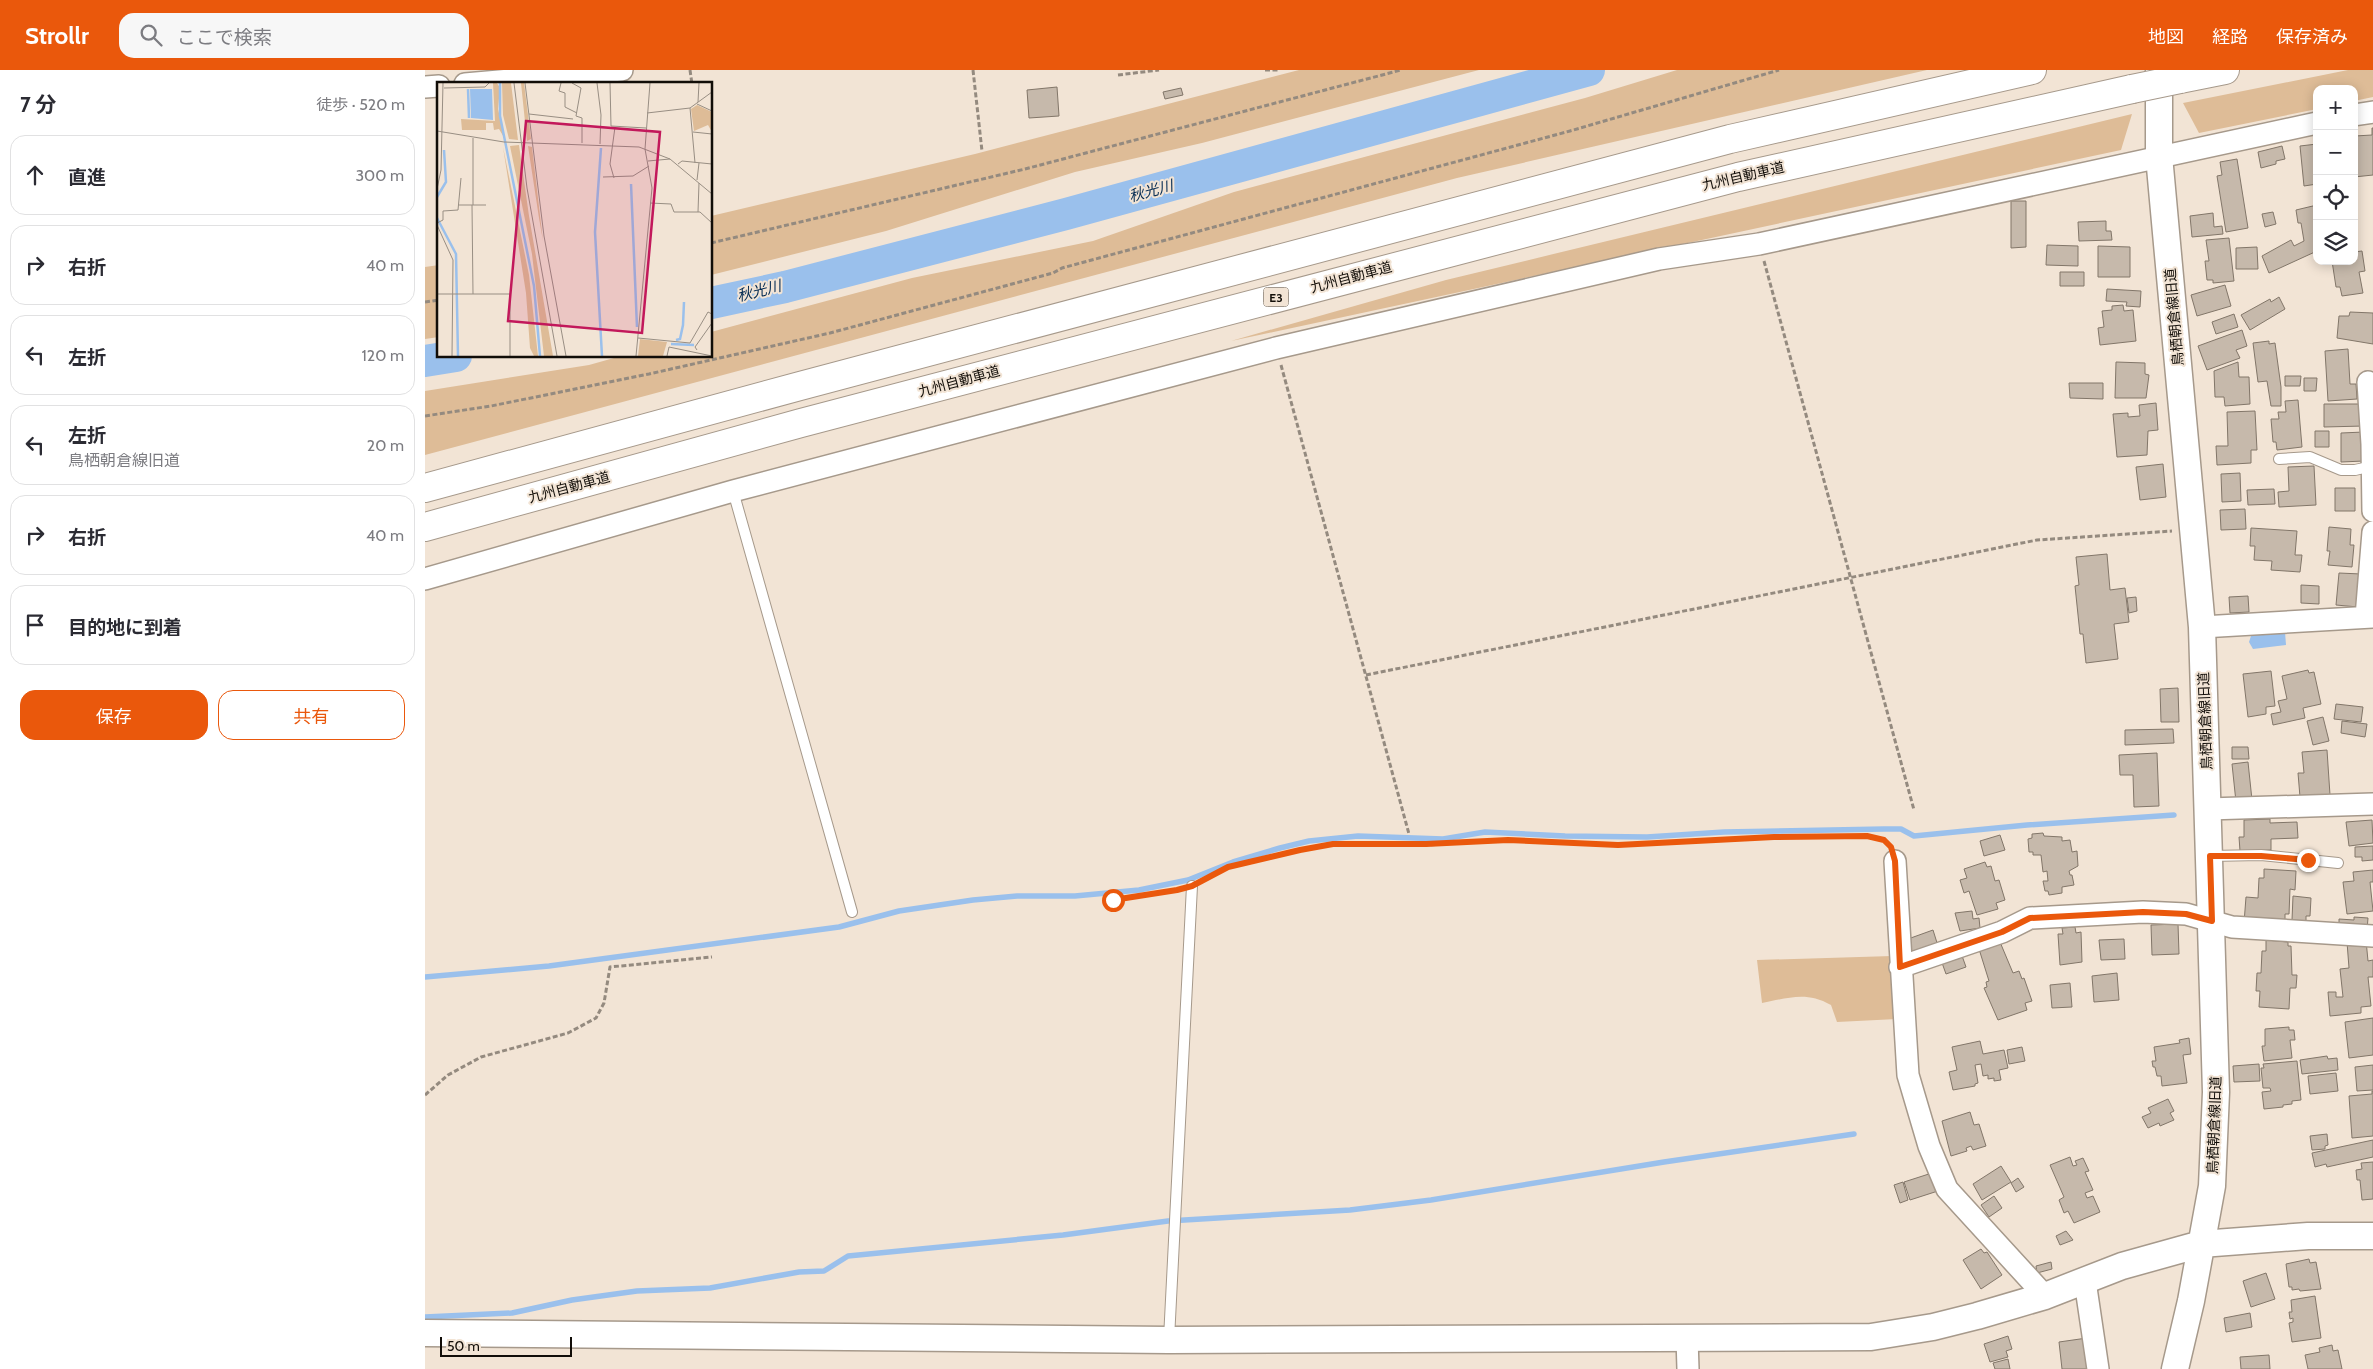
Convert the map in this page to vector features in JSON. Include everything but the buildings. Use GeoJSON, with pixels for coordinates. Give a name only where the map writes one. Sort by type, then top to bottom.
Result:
{"type":"FeatureCollection","features":[{"type":"Feature","properties":{"kind":"highway"},"geometry":{"type":"LineString","coordinates":[[425,488],[809,383],[1720,141],[2032,70]]}},
{"type":"Feature","properties":{"kind":"highway","name":"九州自動車道"},"geometry":{"type":"LineString","coordinates":[[425,526],[811,420],[1738,176],[2132,89],[2169,74],[2225,70]]}},
{"type":"Feature","properties":{"kind":"street"},"geometry":{"type":"LineString","coordinates":[[487,82],[622,70]]}},
{"type":"Feature","properties":{"kind":"street","name":"鳥栖朝倉線旧道"},"geometry":{"type":"LineString","coordinates":[[2169,74],[2159,156],[2202,627],[2216,1092],[2212,1186],[2191,1301],[2175,1369]]}},
{"type":"Feature","properties":{"kind":"street"},"geometry":{"type":"LineString","coordinates":[[2358,114],[2373,112]]}},
{"type":"Feature","properties":{"kind":"street"},"geometry":{"type":"LineString","coordinates":[[425,579],[733,491],[1276,348],[1659,259],[1759,244],[2313,124]]}},
{"type":"Feature","properties":{"kind":"street"},"geometry":{"type":"LineString","coordinates":[[2368,382],[2373,444],[2373,512]]}},
{"type":"Feature","properties":{"kind":"street"},"geometry":{"type":"LineString","coordinates":[[2202,627],[2370,617],[2373,532]]}},
{"type":"Feature","properties":{"kind":"street"},"geometry":{"type":"LineString","coordinates":[[2208,809],[2373,804]]}},
{"type":"Feature","properties":{"kind":"street"},"geometry":{"type":"LineString","coordinates":[[1895,861],[1908,1075],[1929,1146],[1947,1190],[2045,1296]]}},
{"type":"Feature","properties":{"kind":"street"},"geometry":{"type":"LineString","coordinates":[[1900,967],[2002,932],[2030,918],[2143,912],[2186,914],[2233,927],[2373,936]]}},
{"type":"Feature","properties":{"kind":"street"},"geometry":{"type":"LineString","coordinates":[[425,1333],[1169,1340],[1871,1337],[1933,1327],[2045,1296],[2122,1266],[2201,1244],[2308,1236],[2373,1236]]}},
{"type":"Feature","properties":{"kind":"street"},"geometry":{"type":"LineString","coordinates":[[2085,1281],[2098,1369]]}},
{"type":"Feature","properties":{"kind":"street"},"geometry":{"type":"LineString","coordinates":[[1687,1338],[1688,1369]]}},
{"type":"Feature","properties":{"kind":"lane"},"geometry":{"type":"LineString","coordinates":[[2279,459],[2309,457],[2341,470],[2355,470],[2373,466]]}},
{"type":"Feature","properties":{"kind":"lane"},"geometry":{"type":"LineString","coordinates":[[733,491],[853,912]]}},
{"type":"Feature","properties":{"kind":"lane"},"geometry":{"type":"LineString","coordinates":[[2210,856],[2261,856],[2338,863]]}},
{"type":"Feature","properties":{"kind":"lane"},"geometry":{"type":"LineString","coordinates":[[1169,1340],[1192,886]]}},
{"type":"Feature","properties":{"kind":"path"},"geometry":{"type":"LineString","coordinates":[[973,70],[982,150]]}},
{"type":"Feature","properties":{"kind":"path"},"geometry":{"type":"LineString","coordinates":[[1118,74],[1159,70]]}},
{"type":"Feature","properties":{"kind":"path"},"geometry":{"type":"LineString","coordinates":[[1265,70],[1279,70]]}},
{"type":"Feature","properties":{"kind":"path"},"geometry":{"type":"LineString","coordinates":[[713,243],[1025,169],[1401,70]]}},
{"type":"Feature","properties":{"kind":"path"},"geometry":{"type":"LineString","coordinates":[[425,416],[593,386],[830,333],[1053,273],[1062,268],[1570,131],[1779,70]]}},
{"type":"Feature","properties":{"kind":"path"},"geometry":{"type":"LineString","coordinates":[[1759,244],[1914,810]]}},
{"type":"Feature","properties":{"kind":"path"},"geometry":{"type":"LineString","coordinates":[[1276,348],[1409,834]]}},
{"type":"Feature","properties":{"kind":"path"},"geometry":{"type":"LineString","coordinates":[[1366,675],[1851,579],[2037,540],[2193,530]]}},
{"type":"Feature","properties":{"kind":"path"},"geometry":{"type":"LineString","coordinates":[[1113,900],[1192,886],[1228,867],[1333,844],[1426,844],[1508,840],[1637,845],[1774,837],[1867,836],[1884,840],[1891,847],[1895,861]]}},
{"type":"Feature","properties":{"kind":"path"},"geometry":{"type":"LineString","coordinates":[[425,1095],[447,1076],[481,1057],[568,1033],[596,1018],[604,1003],[610,967],[712,957]]}},
{"type":"Feature","properties":{"kind":"shaded area"},"geometry":{"type":"Polygon","coordinates":[[[1299,70],[1479,70],[1202,143],[1075,172],[886,231],[713,274],[713,216],[975,154],[1299,70]]]}},
{"type":"Feature","properties":{"kind":"shaded area"},"geometry":{"type":"Polygon","coordinates":[[[1677,70],[1927,70],[1457,178],[425,455],[425,391],[589,365],[614,358],[713,358],[713,331],[912,278],[1093,241],[1234,192],[1585,98],[1677,70]]]}},
{"type":"Feature","properties":{"kind":"shaded area"},"geometry":{"type":"Polygon","coordinates":[[[2348,70],[2373,70],[2373,97],[2358,100],[2358,85],[2313,85],[2313,110],[2199,133],[2183,103],[2348,70]]]}},
{"type":"Feature","properties":{"kind":"shaded area"},"geometry":{"type":"Polygon","coordinates":[[[2132,114],[2121,150],[1231,341],[1446,280],[2132,114]]]}},
{"type":"Feature","properties":{"kind":"shaded area"},"geometry":{"type":"Polygon","coordinates":[[[437,265],[437,337],[425,339],[425,267],[437,265]]]}},
{"type":"Feature","properties":{"kind":"shaded area"},"geometry":{"type":"Polygon","coordinates":[[[1892,956],[1897,1019],[1837,1022],[1831,1005],[1805,997],[1762,1003],[1757,960],[1892,956]]]}},
{"type":"Feature","properties":{"kind":"water"},"geometry":{"type":"Polygon","coordinates":[[[2285,632],[2286,645],[2253,649],[2249,642],[2252,633],[2285,632]]]}},
{"type":"Feature","properties":{"kind":"waterway","name":"秋光川"},"geometry":{"type":"LineString","coordinates":[[713,303],[785,287],[1066,214],[1589,70]]}},
{"type":"Feature","properties":{"kind":"waterway","name":"秋光川"},"geometry":{"type":"LineString","coordinates":[[425,361],[444,358]]}},
{"type":"Feature","properties":{"kind":"waterway"},"geometry":{"type":"LineString","coordinates":[[425,977],[549,966],[839,927],[899,911],[973,900],[1017,896],[1075,896],[1139,890],[1188,880],[1233,862],[1280,848],[1309,841],[1358,836],[1443,839],[1485,832],[1565,836],[1647,837],[1724,832],[1884,829],[1901,829],[1914,836],[2027,825],[2174,815]]}},
{"type":"Feature","properties":{"kind":"waterway"},"geometry":{"type":"LineString","coordinates":[[425,1317],[512,1313],[572,1300],[637,1291],[710,1288],[799,1272],[824,1271],[848,1256],[1063,1235],[1168,1221],[1350,1210],[1431,1200],[1664,1162],[1854,1134]]}},
{"type":"Feature","properties":{"kind":"route"},"geometry":{"type":"LineString","coordinates":[[1113,900],[1177,890],[1192,886],[1228,867],[1333,844],[1426,844],[1508,840],[1551,843],[1657,845],[1703,840],[1867,836],[1884,840],[1891,847],[1895,861],[1900,967],[2002,932],[2030,918],[2143,912],[2186,914],[2212,921],[2210,856],[2261,856],[2308,860]]}}]}
